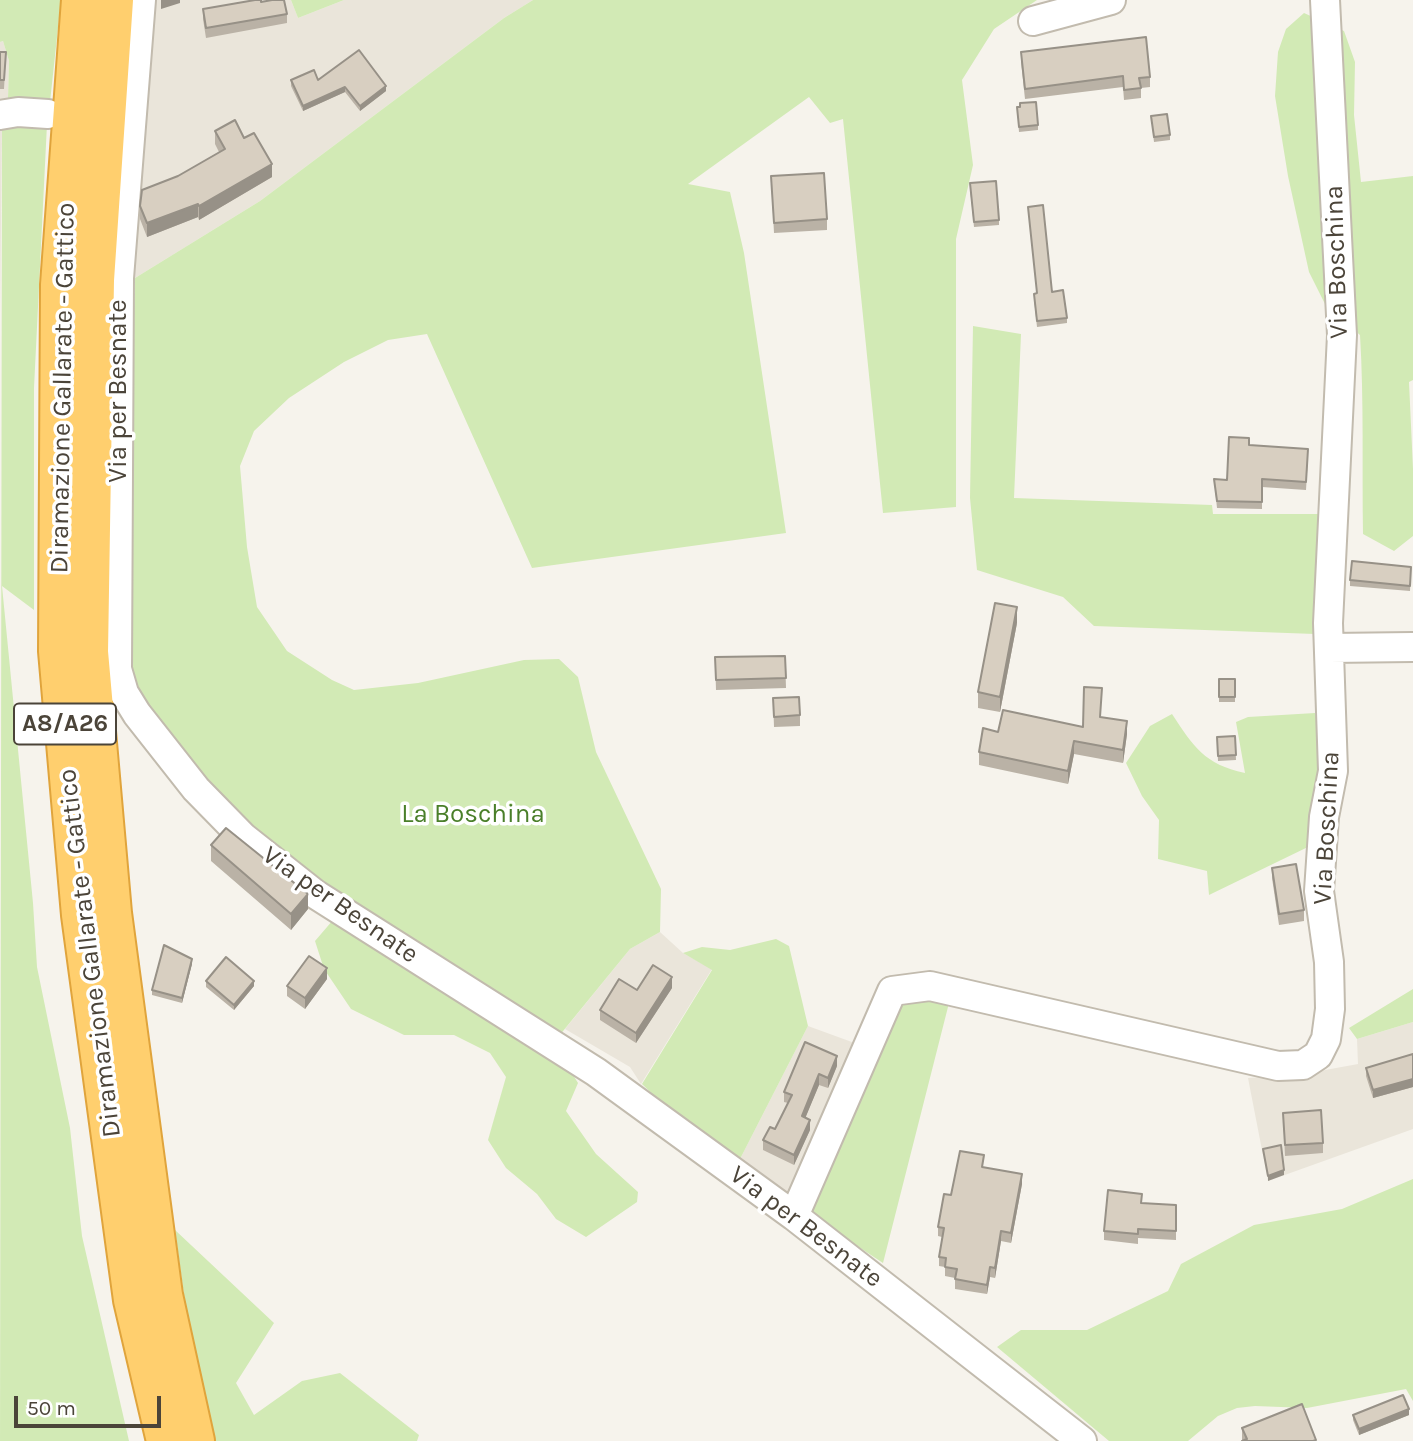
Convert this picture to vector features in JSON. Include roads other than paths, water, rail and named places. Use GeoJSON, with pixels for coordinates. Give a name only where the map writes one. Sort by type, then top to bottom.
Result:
{"type":"FeatureCollection","features":[{"type":"Feature","properties":{"kind":"highway","name":"Diramazione Gallarate - Gattico"},"geometry":{"type":"LineString","coordinates":[[81,0],[60,285],[58,651],[81,915],[131,1286],[166,1441]]}},
{"type":"Feature","properties":{"kind":"highway","name":"Diramazione Gallarate - Gattico"},"geometry":{"type":"LineString","coordinates":[[114,0],[95,279],[89,652],[112,913],[161,1282],[195,1441]]}},
{"type":"Feature","properties":{"kind":"street","name":"Via per Besnate"},"geometry":{"type":"LineString","coordinates":[[141,0],[124,130],[119,278],[117,669],[124,693],[137,714],[196,789],[243,836],[316,894],[596,1072],[794,1216],[1082,1441]]}},
{"type":"Feature","properties":{"kind":"street"},"geometry":{"type":"LineString","coordinates":[[1033,21],[1111,0]]}},
{"type":"Feature","properties":{"kind":"street","name":"Via Boschina"},"geometry":{"type":"LineString","coordinates":[[794,1216],[892,991],[930,986],[1278,1066],[1303,1065],[1318,1055],[1326,1039],[1330,1009],[1329,962],[1319,891],[1324,817],[1333,771],[1328,623],[1342,335],[1325,0]]}},
{"type":"Feature","properties":{"kind":"street"},"geometry":{"type":"LineString","coordinates":[[0,116],[18,112],[48,114]]}},
{"type":"Feature","properties":{"kind":"street"},"geometry":{"type":"LineString","coordinates":[[1330,648],[1413,647]]}},
{"type":"Feature","properties":{"kind":"park label","name":"La Boschina"},"geometry":{"type":"Point","coordinates":[473,815]}}]}
